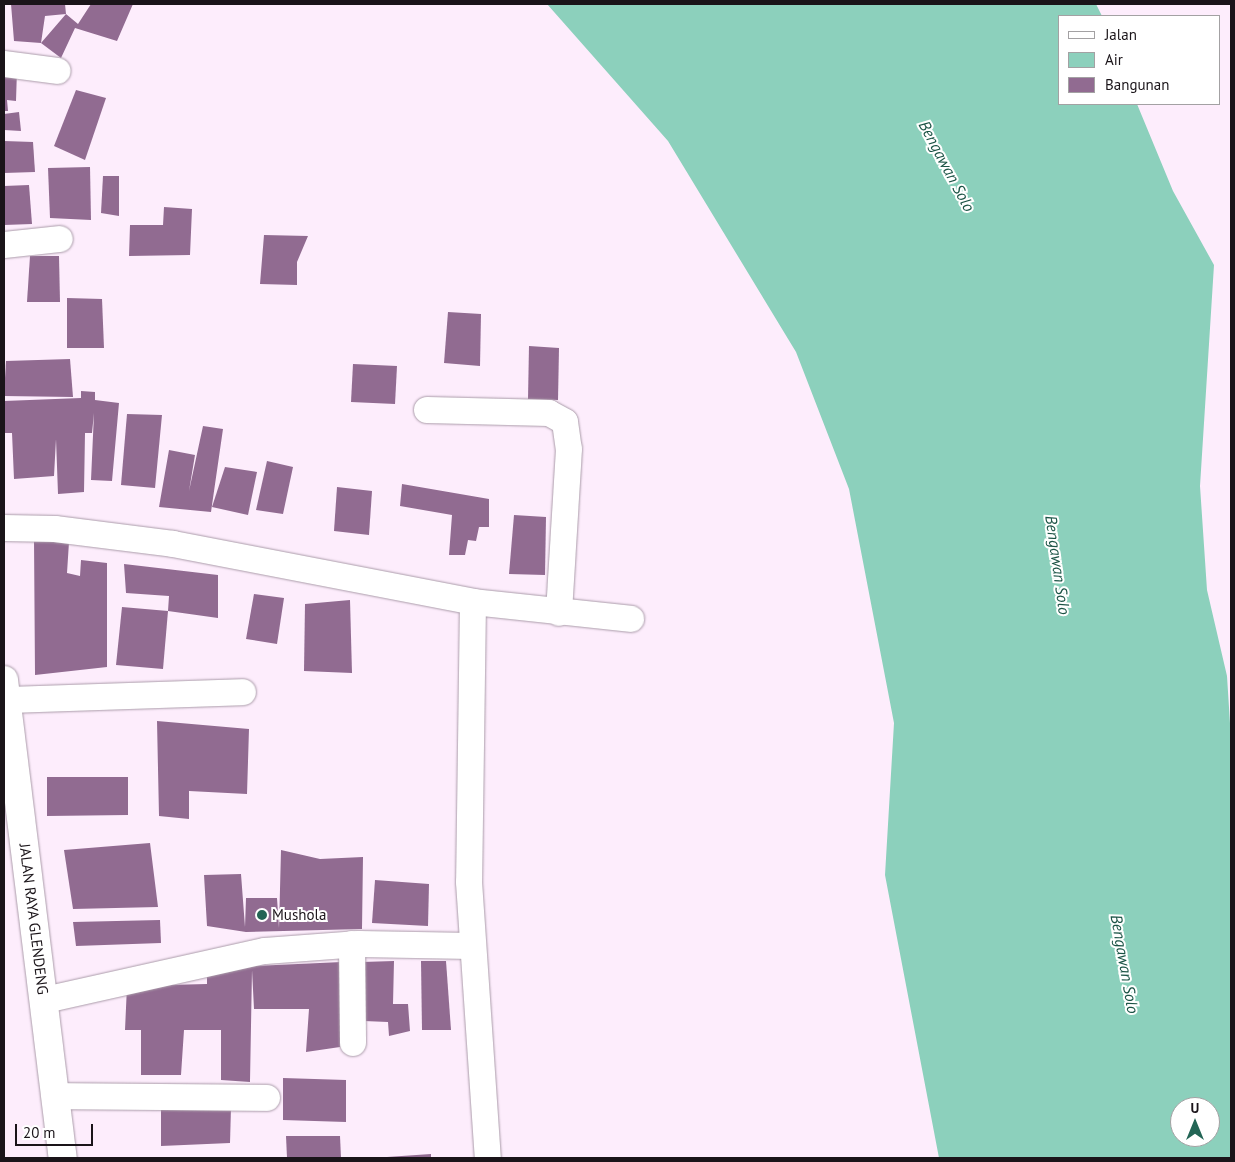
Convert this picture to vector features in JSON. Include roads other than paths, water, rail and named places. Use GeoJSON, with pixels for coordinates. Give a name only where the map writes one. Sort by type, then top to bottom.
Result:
{"type":"FeatureCollection","features":[{"type":"Feature","properties":{"kind":"main road","name":"JALAN RAYA GLENDENG"},"geometry":{"type":"LineString","coordinates":[[5,690],[45,1000],[63,1158]]}},
{"type":"Feature","properties":{"kind":"street"},"geometry":{"type":"LineString","coordinates":[[4,64],[58,71]]}},
{"type":"Feature","properties":{"kind":"street"},"geometry":{"type":"LineString","coordinates":[[4,245],[60,239]]}},
{"type":"Feature","properties":{"kind":"street"},"geometry":{"type":"LineString","coordinates":[[427,410],[548,413],[565,422],[568,449],[559,613]]}},
{"type":"Feature","properties":{"kind":"street"},"geometry":{"type":"LineString","coordinates":[[4,528],[55,530],[173,544],[473,602],[559,613],[631,619]]}},
{"type":"Feature","properties":{"kind":"street"},"geometry":{"type":"LineString","coordinates":[[473,602],[468,771],[472,946],[488,1158]]}},
{"type":"Feature","properties":{"kind":"street"},"geometry":{"type":"LineString","coordinates":[[5,690],[243,692]]}},
{"type":"Feature","properties":{"kind":"street"},"geometry":{"type":"LineString","coordinates":[[45,1000],[216,958],[352,944],[472,946]]}},
{"type":"Feature","properties":{"kind":"street"},"geometry":{"type":"LineString","coordinates":[[352,944],[353,1043]]}},
{"type":"Feature","properties":{"kind":"street"},"geometry":{"type":"LineString","coordinates":[[55,1096],[267,1098]]}},
{"type":"Feature","properties":{"kind":"water","name":"Bengawan Solo"},"geometry":{"type":"Polygon","coordinates":[[[547,4],[1096,4],[1102,15],[1058,15],[1058,105],[1137,105],[1173,191],[1214,265],[1200,486],[1207,590],[1227,676],[1231,739],[1231,1158],[939,1158],[885,875],[894,723],[849,489],[796,352],[668,141],[547,4]]]}},
{"type":"Feature","properties":{"kind":"place","name":"Mushola"},"geometry":{"type":"Point","coordinates":[262,915]}}]}
